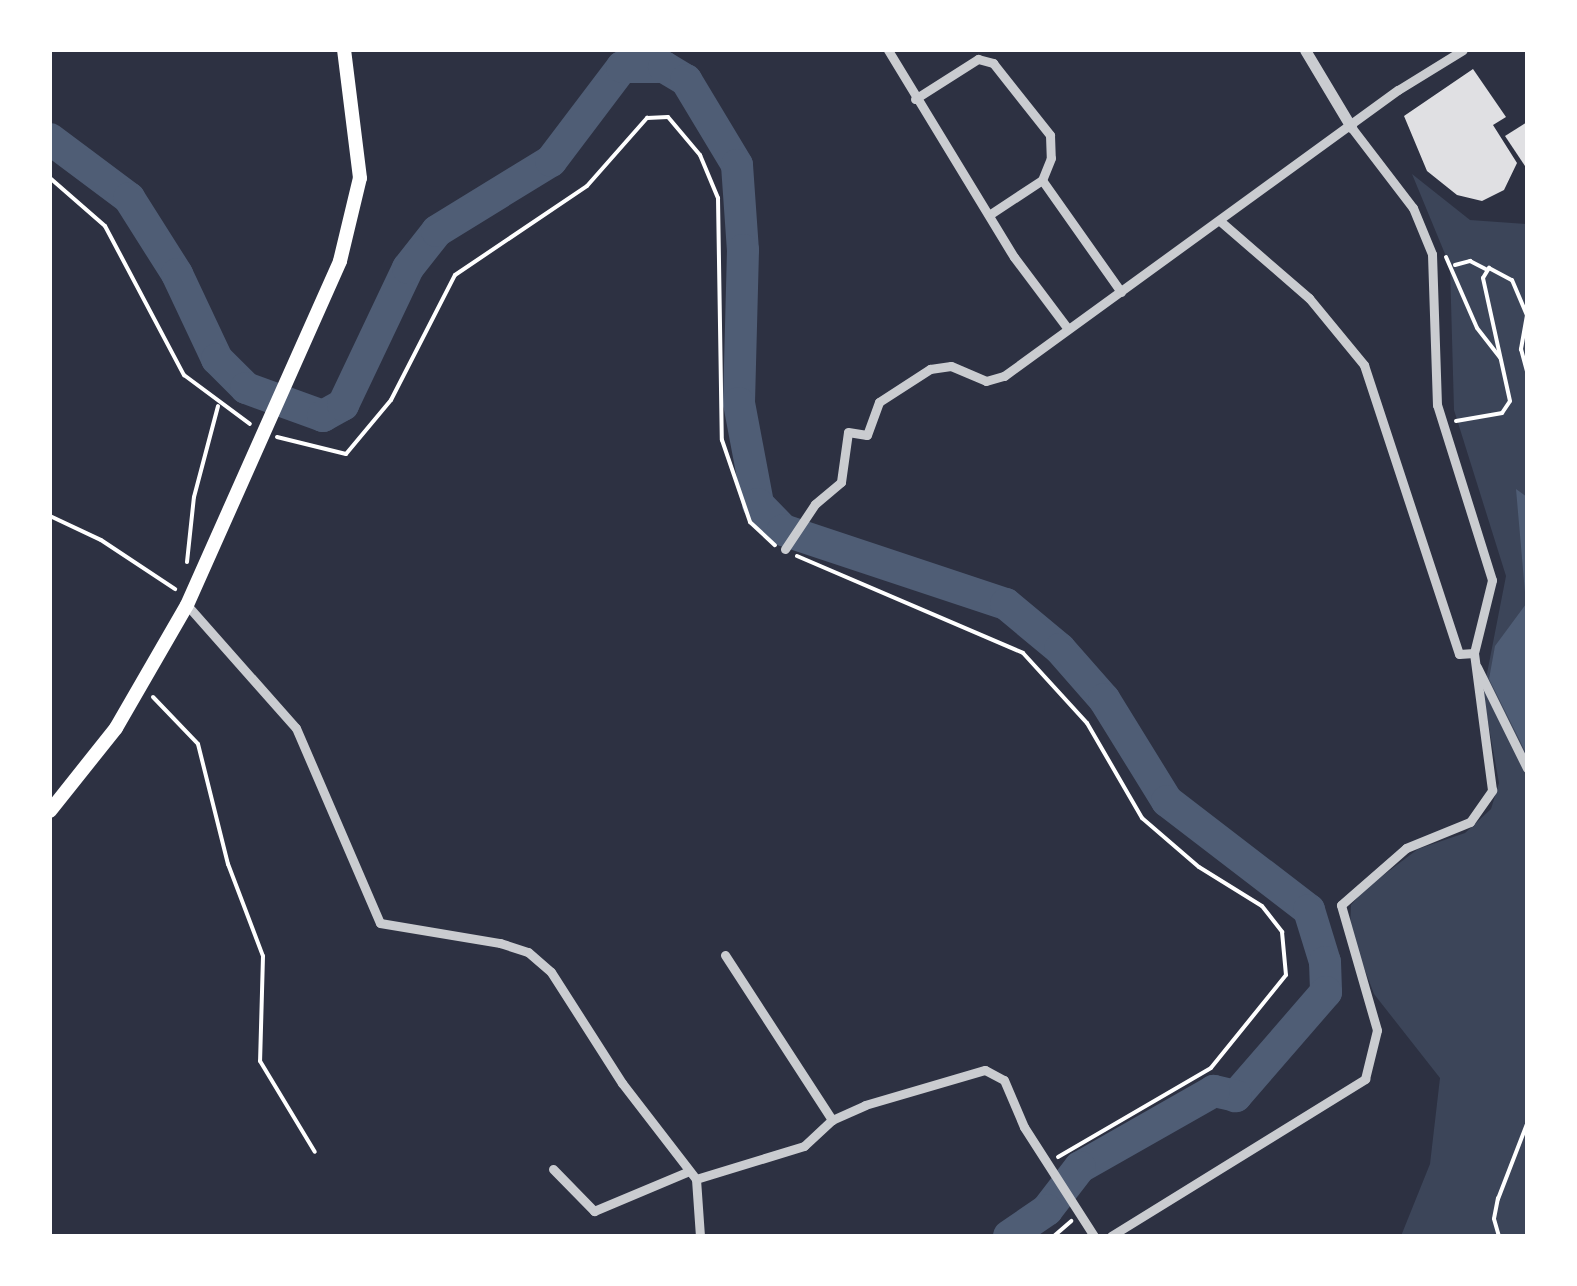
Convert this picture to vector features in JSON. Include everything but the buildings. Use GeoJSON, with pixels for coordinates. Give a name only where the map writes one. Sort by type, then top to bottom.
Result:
{"type":"FeatureCollection","features":[{"type":"Feature","properties":{"kind":"main road"},"geometry":{"type":"LineString","coordinates":[[50,811],[142,686],[187,605],[292,376],[354,223],[360,178],[344,50]]}},
{"type":"Feature","properties":{"kind":"street"},"geometry":{"type":"LineString","coordinates":[[888,50],[915,99],[992,213],[1014,257],[1068,329]]}},
{"type":"Feature","properties":{"kind":"street"},"geometry":{"type":"LineString","coordinates":[[1111,1236],[1365,1079],[1376,1030],[1341,905],[1406,848],[1458,830],[1487,804],[1494,778],[1474,653],[1492,580],[1437,405],[1432,254],[1413,208],[1351,127],[1306,50]]}},
{"type":"Feature","properties":{"kind":"street"},"geometry":{"type":"LineString","coordinates":[[785,549],[816,504],[841,482],[848,432],[867,435],[879,402],[930,369],[951,366],[986,381],[1004,376],[1463,50]]}},
{"type":"Feature","properties":{"kind":"street"},"geometry":{"type":"LineString","coordinates":[[915,99],[978,59],[993,63],[1050,136],[1052,158],[1042,180],[992,213]]}},
{"type":"Feature","properties":{"kind":"street"},"geometry":{"type":"LineString","coordinates":[[1042,180],[1121,292]]}},
{"type":"Feature","properties":{"kind":"street"},"geometry":{"type":"LineString","coordinates":[[1220,222],[1309,298],[1364,365],[1459,654],[1474,653]]}},
{"type":"Feature","properties":{"kind":"street"},"geometry":{"type":"LineString","coordinates":[[187,605],[296,728],[380,923],[528,952],[551,972],[622,1084],[693,1175],[700,1236]]}},
{"type":"Feature","properties":{"kind":"street"},"geometry":{"type":"LineString","coordinates":[[1476,664],[1527,768]]}},
{"type":"Feature","properties":{"kind":"street"},"geometry":{"type":"LineString","coordinates":[[725,955],[832,1120]]}},
{"type":"Feature","properties":{"kind":"street"},"geometry":{"type":"LineString","coordinates":[[554,1169],[583,1207],[594,1211],[693,1175],[804,1146],[832,1120],[985,1070],[1004,1080],[1046,1165],[1094,1236]]}},
{"type":"Feature","properties":{"kind":"path"},"geometry":{"type":"LineString","coordinates":[[272,434],[346,454],[391,400],[455,274],[587,186],[647,118],[668,117],[700,155],[718,198],[719,412],[730,471],[750,522],[785,549],[1023,654],[1086,723],[1142,818],[1200,868],[1262,906],[1282,932],[1286,975],[1211,1068],[1046,1165]]}},
{"type":"Feature","properties":{"kind":"path"},"geometry":{"type":"LineString","coordinates":[[50,178],[105,226],[184,375],[218,406],[258,428]]}},
{"type":"Feature","properties":{"kind":"path"},"geometry":{"type":"LineString","coordinates":[[1442,253],[1454,265],[1477,328],[1503,360]]}},
{"type":"Feature","properties":{"kind":"path"},"geometry":{"type":"LineString","coordinates":[[1454,265],[1476,262],[1507,274],[1527,315],[1521,349],[1527,371]]}},
{"type":"Feature","properties":{"kind":"path"},"geometry":{"type":"LineString","coordinates":[[1450,422],[1502,412],[1511,392],[1490,324],[1486,269]]}},
{"type":"Feature","properties":{"kind":"path"},"geometry":{"type":"LineString","coordinates":[[177,590],[218,406]]}},
{"type":"Feature","properties":{"kind":"path"},"geometry":{"type":"LineString","coordinates":[[50,516],[101,540],[177,590],[187,605]]}},
{"type":"Feature","properties":{"kind":"path"},"geometry":{"type":"LineString","coordinates":[[142,686],[198,744],[228,864],[263,956],[260,1062],[315,1152]]}},
{"type":"Feature","properties":{"kind":"path"},"geometry":{"type":"LineString","coordinates":[[1499,1236],[1498,1198],[1527,1124]]}},
{"type":"Feature","properties":{"kind":"path"},"geometry":{"type":"LineString","coordinates":[[1054,1236],[1078,1216]]}},
{"type":"Feature","properties":{"kind":"shaded area"},"geometry":{"type":"Polygon","coordinates":[[[1412,174],[1470,220],[1527,224],[1527,1236],[1401,1236],[1430,1164],[1440,1078],[1374,994],[1350,931],[1351,905],[1365,889],[1418,849],[1465,833],[1491,809],[1499,783],[1483,694],[1506,576],[1454,410],[1450,266],[1412,174]]]}},
{"type":"Feature","properties":{"kind":"shaded area"},"geometry":{"type":"Polygon","coordinates":[[[1516,489],[1527,497],[1527,755],[1489,679],[1495,646],[1526,604],[1516,489]]]}},
{"type":"Feature","properties":{"kind":"waterway"},"geometry":{"type":"LineString","coordinates":[[50,139],[129,198],[177,274],[217,359],[246,388],[323,416],[343,405],[408,268],[437,231],[551,161],[622,67],[664,67],[686,80],[737,165],[743,250],[739,403],[758,504],[783,530],[1006,604],[1060,649],[1104,699],[1167,801],[1309,910],[1325,962],[1326,992],[1236,1096],[1214,1091],[1080,1167],[1047,1210],[1009,1236]]}}]}
